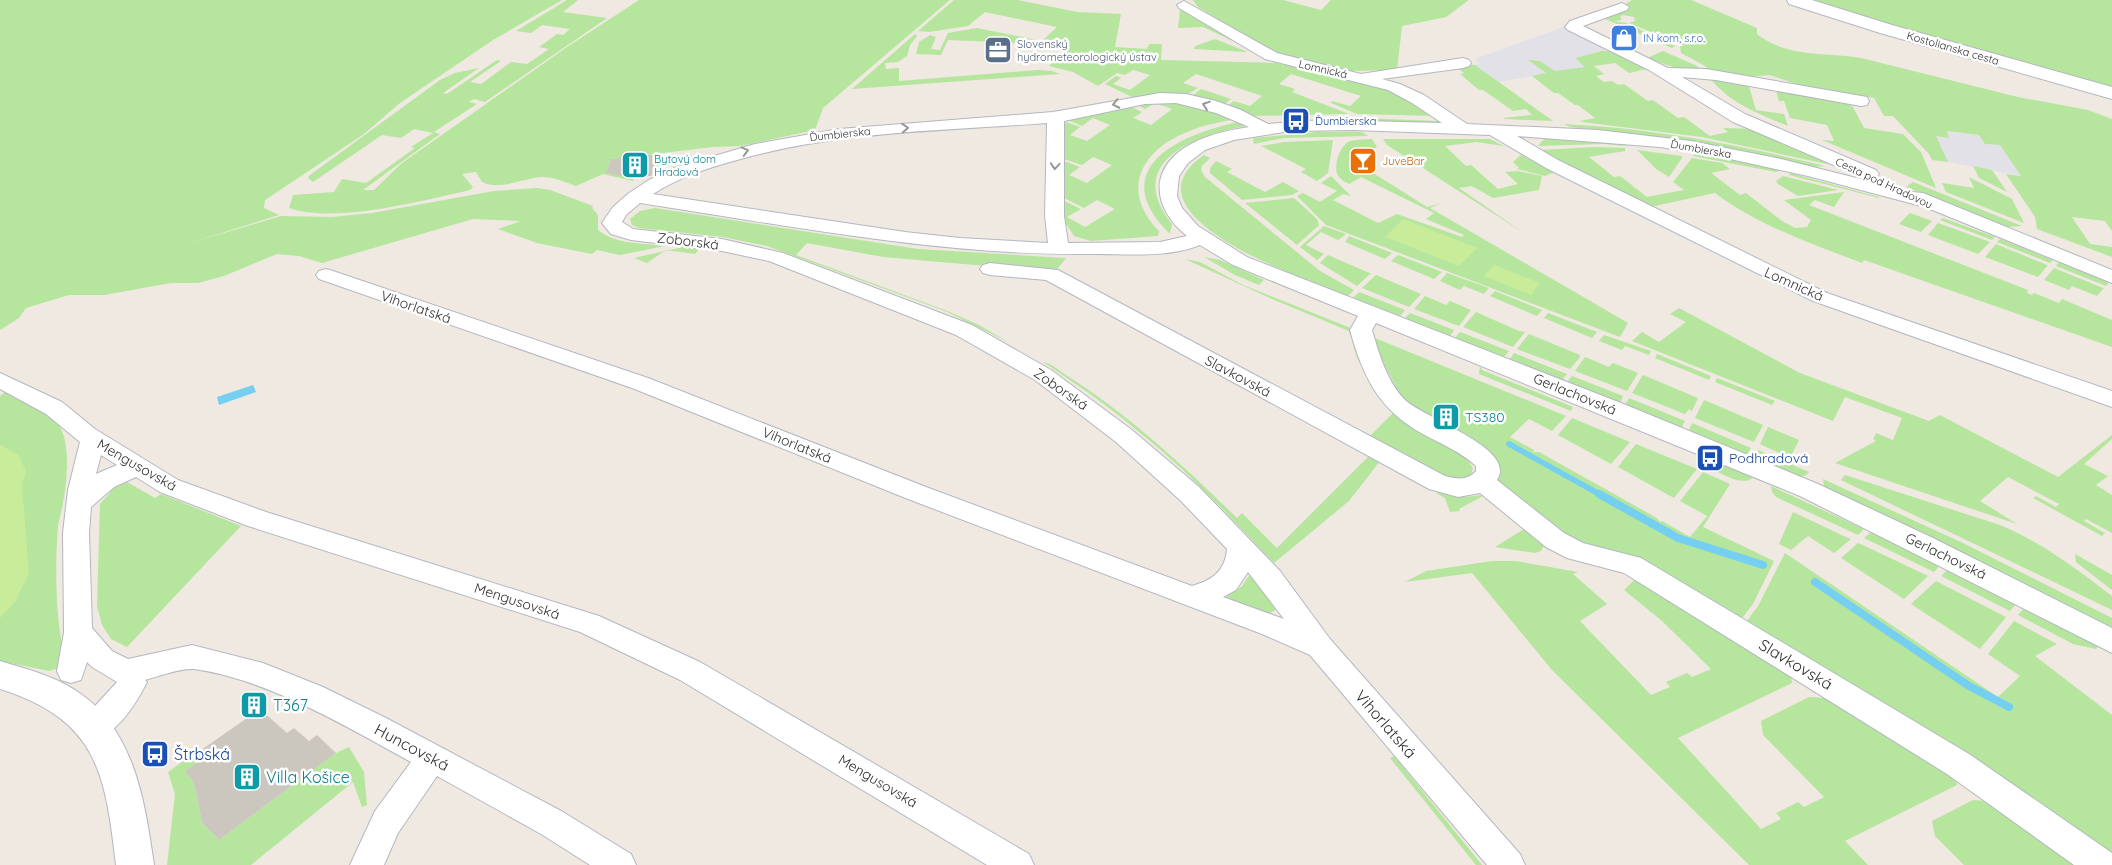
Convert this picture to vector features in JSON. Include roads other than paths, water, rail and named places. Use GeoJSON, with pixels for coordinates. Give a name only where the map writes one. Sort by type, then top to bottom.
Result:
{"type":"FeatureCollection","features":[{"type":"Feature","properties":{"kind":"street","name":"Kostolianska cesta"},"geometry":{"type":"LineString","coordinates":[[1794,0],[1868,24],[2112,93]]}},
{"type":"Feature","properties":{"kind":"street","name":"Lomnická"},"geometry":{"type":"LineString","coordinates":[[1184,6],[1271,56],[1362,78],[1406,92],[1463,129]]}},
{"type":"Feature","properties":{"kind":"street","name":"Cesta pod Hradovou"},"geometry":{"type":"LineString","coordinates":[[1622,7],[1575,24],[1573,27],[1664,73],[1739,118],[1867,173],[1930,204],[2112,277]]}},
{"type":"Feature","properties":{"kind":"street"},"geometry":{"type":"LineString","coordinates":[[1362,78],[1463,63]]}},
{"type":"Feature","properties":{"kind":"street","name":"Cesta pod Hradovou"},"geometry":{"type":"LineString","coordinates":[[1664,73],[1679,71],[1706,74],[1824,93],[1861,101]]}},
{"type":"Feature","properties":{"kind":"street","name":"Ďumbierska"},"geometry":{"type":"LineString","coordinates":[[636,197],[658,182],[697,166],[739,153],[804,138],[1055,117],[1121,102],[1155,98],[1177,98],[1220,110],[1265,129],[1369,125],[1494,130],[1586,134],[1690,146],[1758,159],[1930,204]]}},
{"type":"Feature","properties":{"kind":"street"},"geometry":{"type":"LineString","coordinates":[[1055,117],[1054,187],[1056,231],[1059,249]]}},
{"type":"Feature","properties":{"kind":"street","name":"Gerlachovská"},"geometry":{"type":"LineString","coordinates":[[1265,129],[1235,134],[1202,144],[1185,156],[1172,171],[1168,187],[1171,204],[1184,222],[1202,237],[1240,261],[1618,411],[1809,490],[1924,545],[2112,641]]}},
{"type":"Feature","properties":{"kind":"street","name":"Lomnická"},"geometry":{"type":"LineString","coordinates":[[1494,130],[1564,171],[1813,294],[1978,354],[2112,398]]}},
{"type":"Feature","properties":{"kind":"street"},"geometry":{"type":"LineString","coordinates":[[636,197],[904,238],[1006,248],[1160,248],[1182,245],[1202,237]]}},
{"type":"Feature","properties":{"kind":"street","name":"Zoborská"},"geometry":{"type":"LineString","coordinates":[[636,197],[614,218],[612,223],[618,230],[631,234],[718,244],[770,255],[964,330],[1043,374],[1124,436],[1190,494],[1270,578]]}},
{"type":"Feature","properties":{"kind":"street","name":"Slavkovská"},"geometry":{"type":"LineString","coordinates":[[990,269],[1051,274],[1438,483],[1458,488],[1472,487],[1483,482],[1555,540],[1576,551],[1632,565],[1958,764],[2100,865]]}},
{"type":"Feature","properties":{"kind":"street","name":"Vihorlatská"},"geometry":{"type":"LineString","coordinates":[[326,275],[640,383],[917,493],[1272,626],[1320,647]]}},
{"type":"Feature","properties":{"kind":"street"},"geometry":{"type":"LineString","coordinates":[[1370,313],[1361,330],[1375,370],[1396,405],[1483,458],[1490,468],[1483,482]]}},
{"type":"Feature","properties":{"kind":"street","name":"Mengusovská"},"geometry":{"type":"LineString","coordinates":[[0,380],[54,408],[93,439],[169,486],[256,519],[589,624],[690,671],[1017,865]]}},
{"type":"Feature","properties":{"kind":"street"},"geometry":{"type":"LineString","coordinates":[[59,681],[78,632],[76,533],[78,505],[93,439]]}},
{"type":"Feature","properties":{"kind":"street"},"geometry":{"type":"LineString","coordinates":[[78,505],[88,493],[109,478],[139,468]]}},
{"type":"Feature","properties":{"kind":"street"},"geometry":{"type":"LineString","coordinates":[[1191,597],[1216,589],[1229,580],[1238,568],[1240,547]]}},
{"type":"Feature","properties":{"kind":"street","name":"Vihorlatská"},"geometry":{"type":"LineString","coordinates":[[1270,578],[1320,647],[1508,865]]}},
{"type":"Feature","properties":{"kind":"street"},"geometry":{"type":"LineString","coordinates":[[78,632],[117,676]]}},
{"type":"Feature","properties":{"kind":"street","name":"Huncovská"},"geometry":{"type":"LineString","coordinates":[[117,676],[192,656],[253,672],[313,696],[433,758],[552,823],[619,865]]}},
{"type":"Feature","properties":{"kind":"street"},"geometry":{"type":"LineString","coordinates":[[0,675],[59,681],[87,662],[117,676]]}},
{"type":"Feature","properties":{"kind":"street"},"geometry":{"type":"LineString","coordinates":[[100,734],[117,676]]}},
{"type":"Feature","properties":{"kind":"street"},"geometry":{"type":"LineString","coordinates":[[59,681],[100,734],[111,752],[128,812],[135,865]]}},
{"type":"Feature","properties":{"kind":"street"},"geometry":{"type":"LineString","coordinates":[[367,865],[382,830],[404,793],[433,758]]}},
{"type":"Feature","properties":{"kind":"water"},"geometry":{"type":"Polygon","coordinates":[[[253,385],[256,392],[219,405],[217,397],[253,385]]]}},
{"type":"Feature","properties":{"kind":"waterway"},"geometry":{"type":"LineString","coordinates":[[1509,444],[1601,495]]}},
{"type":"Feature","properties":{"kind":"waterway"},"geometry":{"type":"LineString","coordinates":[[1599,494],[1678,538],[1763,565]]}},
{"type":"Feature","properties":{"kind":"waterway"},"geometry":{"type":"LineString","coordinates":[[1815,582],[1969,686],[2009,707]]}},
{"type":"Feature","properties":{"kind":"place","name":"IN kom, s.r.o."},"geometry":{"type":"Point","coordinates":[1624,38]}},
{"type":"Feature","properties":{"kind":"place","name":"Slovenský hydrometeorologický ústav"},"geometry":{"type":"Point","coordinates":[998,50]}},
{"type":"Feature","properties":{"kind":"place","name":"Ďumbierska"},"geometry":{"type":"Point","coordinates":[1296,121]}},
{"type":"Feature","properties":{"kind":"place","name":"JuveBar"},"geometry":{"type":"Point","coordinates":[1363,161]}},
{"type":"Feature","properties":{"kind":"place","name":"Bytový dom Hradová"},"geometry":{"type":"Point","coordinates":[635,165]}},
{"type":"Feature","properties":{"kind":"place","name":"TS380"},"geometry":{"type":"Point","coordinates":[1446,417]}},
{"type":"Feature","properties":{"kind":"place","name":"Podhradová"},"geometry":{"type":"Point","coordinates":[1710,458]}},
{"type":"Feature","properties":{"kind":"place","name":"T367"},"geometry":{"type":"Point","coordinates":[254,705]}},
{"type":"Feature","properties":{"kind":"place","name":"Štrbská"},"geometry":{"type":"Point","coordinates":[155,754]}},
{"type":"Feature","properties":{"kind":"place","name":"Villa Košice"},"geometry":{"type":"Point","coordinates":[247,777]}}]}
